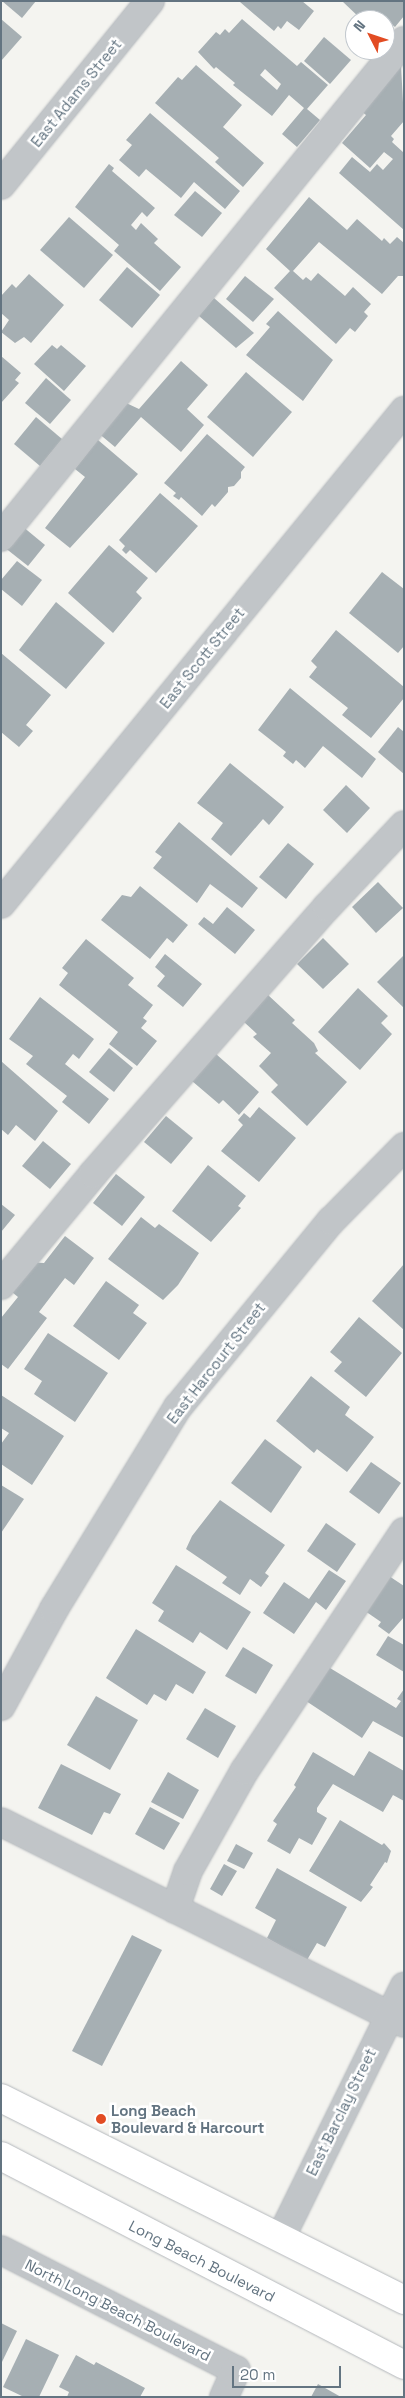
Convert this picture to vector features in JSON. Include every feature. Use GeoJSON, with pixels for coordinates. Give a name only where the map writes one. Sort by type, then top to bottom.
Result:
{"type":"FeatureCollection","features":[{"type":"Feature","properties":{"kind":"main road"},"geometry":{"type":"LineString","coordinates":[[1,2098],[404,2300]]}},
{"type":"Feature","properties":{"kind":"main road","name":"Long Beach Boulevard"},"geometry":{"type":"LineString","coordinates":[[1,2156],[404,2365]]}},
{"type":"Feature","properties":{"kind":"street","name":"East Adams Street"},"geometry":{"type":"LineString","coordinates":[[1,185],[150,1]]}},
{"type":"Feature","properties":{"kind":"street"},"geometry":{"type":"LineString","coordinates":[[1,537],[404,41]]}},
{"type":"Feature","properties":{"kind":"street","name":"East Scott Street"},"geometry":{"type":"LineString","coordinates":[[1,904],[404,411]]}},
{"type":"Feature","properties":{"kind":"street"},"geometry":{"type":"LineString","coordinates":[[1,1285],[93,1174],[320,914],[404,825]]}},
{"type":"Feature","properties":{"kind":"street","name":"East Harcourt Street"},"geometry":{"type":"LineString","coordinates":[[1,1706],[54,1609],[178,1407],[331,1221],[404,1147]]}},
{"type":"Feature","properties":{"kind":"street"},"geometry":{"type":"LineString","coordinates":[[175,1909],[188,1871],[245,1770],[404,1532]]}},
{"type":"Feature","properties":{"kind":"street"},"geometry":{"type":"LineString","coordinates":[[1,1822],[396,2019]]}},
{"type":"Feature","properties":{"kind":"street","name":"East Barclay Street"},"geometry":{"type":"LineString","coordinates":[[281,2237],[396,2019],[404,1987]]}},
{"type":"Feature","properties":{"kind":"street","name":"North Long Beach Boulevard"},"geometry":{"type":"LineString","coordinates":[[1,2250],[236,2370],[224,2397]]}},
{"type":"Feature","properties":{"kind":"building"},"geometry":{"type":"Polygon","coordinates":[[[2,1],[36,1],[22,18],[2,1]]]}},
{"type":"Feature","properties":{"kind":"building"},"geometry":{"type":"Polygon","coordinates":[[[302,1],[314,11],[299,30],[287,21],[281,29],[278,26],[274,31],[240,2],[302,1]]]}},
{"type":"Feature","properties":{"kind":"building"},"geometry":{"type":"Polygon","coordinates":[[[342,1],[404,1],[404,16],[395,27],[395,10],[351,10],[342,1]]]}},
{"type":"Feature","properties":{"kind":"building"},"geometry":{"type":"Polygon","coordinates":[[[1,19],[22,37],[1,61],[1,19]]]}},
{"type":"Feature","properties":{"kind":"building"},"geometry":{"type":"Polygon","coordinates":[[[242,19],[297,66],[301,62],[328,85],[307,109],[320,120],[297,147],[282,134],[304,108],[289,95],[272,116],[233,85],[235,83],[216,67],[214,69],[198,52],[216,32],[220,35],[225,29],[229,33],[242,19]],[[265,69],[260,75],[277,90],[281,84],[265,69]]]}},
{"type":"Feature","properties":{"kind":"building"},"geometry":{"type":"Polygon","coordinates":[[[324,37],[345,55],[345,60],[351,60],[330,84],[304,61],[324,37]]]}},
{"type":"Feature","properties":{"kind":"building"},"geometry":{"type":"Polygon","coordinates":[[[196,65],[242,105],[223,127],[264,163],[243,187],[215,162],[219,158],[155,103],[178,77],[182,80],[196,65]]]}},
{"type":"Feature","properties":{"kind":"building"},"geometry":{"type":"Polygon","coordinates":[[[401,65],[404,121],[391,136],[394,139],[392,142],[404,153],[404,230],[339,173],[352,157],[370,172],[377,164],[383,170],[393,159],[384,152],[370,168],[342,143],[366,115],[361,111],[401,65]]]}},
{"type":"Feature","properties":{"kind":"building"},"geometry":{"type":"Polygon","coordinates":[[[150,113],[240,191],[225,209],[194,182],[181,198],[146,169],[139,177],[119,160],[132,145],[126,140],[150,113]]]}},
{"type":"Feature","properties":{"kind":"building"},"geometry":{"type":"Polygon","coordinates":[[[109,164],[114,168],[112,171],[155,208],[147,217],[142,212],[131,225],[136,230],[141,223],[158,239],[154,243],[181,267],[160,291],[114,251],[119,245],[75,207],[109,164]]]}},
{"type":"Feature","properties":{"kind":"building"},"geometry":{"type":"Polygon","coordinates":[[[195,191],[222,213],[202,237],[174,215],[195,191]]]}},
{"type":"Feature","properties":{"kind":"building"},"geometry":{"type":"Polygon","coordinates":[[[309,197],[347,230],[357,219],[382,241],[384,238],[390,244],[397,237],[404,243],[404,276],[398,276],[382,294],[319,242],[293,271],[303,280],[306,277],[311,281],[318,273],[345,296],[353,287],[371,304],[364,312],[368,316],[355,332],[350,328],[336,344],[274,288],[290,271],[266,249],[309,197]]]}},
{"type":"Feature","properties":{"kind":"building"},"geometry":{"type":"Polygon","coordinates":[[[69,217],[113,255],[84,288],[40,250],[69,217]]]}},
{"type":"Feature","properties":{"kind":"building"},"geometry":{"type":"Polygon","coordinates":[[[127,267],[160,295],[132,328],[99,300],[127,267]]]}},
{"type":"Feature","properties":{"kind":"building"},"geometry":{"type":"Polygon","coordinates":[[[29,274],[64,305],[31,343],[24,337],[15,343],[1,332],[9,320],[1,313],[1,296],[12,284],[16,288],[29,274]]]}},
{"type":"Feature","properties":{"kind":"building"},"geometry":{"type":"Polygon","coordinates":[[[245,276],[274,299],[253,322],[226,299],[245,276]]]}},
{"type":"Feature","properties":{"kind":"building"},"geometry":{"type":"Polygon","coordinates":[[[214,298],[254,333],[236,348],[199,316],[214,298]]]}},
{"type":"Feature","properties":{"kind":"building"},"geometry":{"type":"Polygon","coordinates":[[[278,311],[333,360],[303,401],[246,355],[270,327],[266,324],[278,311]]]}},
{"type":"Feature","properties":{"kind":"building"},"geometry":{"type":"Polygon","coordinates":[[[52,345],[57,349],[61,345],[86,366],[64,391],[34,364],[52,345]]]}},
{"type":"Feature","properties":{"kind":"building"},"geometry":{"type":"Polygon","coordinates":[[[1,356],[21,373],[15,380],[19,383],[1,403],[1,356]]]}},
{"type":"Feature","properties":{"kind":"building"},"geometry":{"type":"Polygon","coordinates":[[[181,361],[208,385],[187,409],[204,425],[181,452],[141,417],[115,447],[97,432],[124,402],[139,409],[181,361]]]}},
{"type":"Feature","properties":{"kind":"building"},"geometry":{"type":"Polygon","coordinates":[[[246,372],[292,412],[253,457],[207,417],[246,372]]]}},
{"type":"Feature","properties":{"kind":"building"},"geometry":{"type":"Polygon","coordinates":[[[46,378],[71,400],[50,424],[25,403],[46,378]]]}},
{"type":"Feature","properties":{"kind":"building"},"geometry":{"type":"Polygon","coordinates":[[[36,417],[62,439],[40,466],[14,444],[36,417]]]}},
{"type":"Feature","properties":{"kind":"building"},"geometry":{"type":"Polygon","coordinates":[[[207,434],[245,467],[241,472],[241,478],[234,486],[228,487],[228,492],[215,507],[212,504],[202,516],[181,497],[179,500],[173,496],[176,493],[164,483],[207,434]]]}},
{"type":"Feature","properties":{"kind":"building"},"geometry":{"type":"Polygon","coordinates":[[[98,440],[138,474],[70,548],[45,528],[85,477],[75,469],[98,440]]]}},
{"type":"Feature","properties":{"kind":"building"},"geometry":{"type":"Polygon","coordinates":[[[160,493],[198,526],[156,573],[130,550],[126,554],[122,550],[125,546],[119,540],[160,493]]]}},
{"type":"Feature","properties":{"kind":"building"},"geometry":{"type":"Polygon","coordinates":[[[22,526],[45,545],[28,566],[4,547],[22,526]]]}},
{"type":"Feature","properties":{"kind":"building"},"geometry":{"type":"Polygon","coordinates":[[[109,545],[148,578],[136,592],[142,598],[113,633],[68,593],[109,545]]]}},
{"type":"Feature","properties":{"kind":"building"},"geometry":{"type":"Polygon","coordinates":[[[17,561],[42,580],[22,606],[1,589],[1,580],[17,561]]]}},
{"type":"Feature","properties":{"kind":"building"},"geometry":{"type":"Polygon","coordinates":[[[382,572],[404,589],[404,646],[398,653],[349,613],[382,572]]]}},
{"type":"Feature","properties":{"kind":"building"},"geometry":{"type":"Polygon","coordinates":[[[56,602],[105,643],[66,689],[19,650],[56,602]]]}},
{"type":"Feature","properties":{"kind":"building"},"geometry":{"type":"Polygon","coordinates":[[[336,630],[404,687],[404,698],[371,738],[342,715],[348,708],[309,677],[317,667],[311,661],[336,630]]]}},
{"type":"Feature","properties":{"kind":"building"},"geometry":{"type":"Polygon","coordinates":[[[1,653],[51,695],[26,725],[33,731],[19,747],[1,732],[1,653]]]}},
{"type":"Feature","properties":{"kind":"building"},"geometry":{"type":"Polygon","coordinates":[[[290,688],[376,759],[362,778],[323,746],[305,768],[296,760],[293,764],[283,756],[286,752],[258,730],[290,688]]]}},
{"type":"Feature","properties":{"kind":"building"},"geometry":{"type":"Polygon","coordinates":[[[398,727],[404,732],[404,774],[378,752],[398,727]]]}},
{"type":"Feature","properties":{"kind":"building"},"geometry":{"type":"Polygon","coordinates":[[[230,763],[284,807],[269,825],[263,819],[231,856],[211,839],[223,823],[197,803],[230,763]]]}},
{"type":"Feature","properties":{"kind":"building"},"geometry":{"type":"Polygon","coordinates":[[[346,785],[370,808],[347,833],[323,810],[346,785]]]}},
{"type":"Feature","properties":{"kind":"building"},"geometry":{"type":"Polygon","coordinates":[[[179,822],[258,888],[242,908],[210,884],[197,903],[153,868],[162,857],[155,852],[179,822]]]}},
{"type":"Feature","properties":{"kind":"building"},"geometry":{"type":"Polygon","coordinates":[[[288,843],[314,864],[286,899],[259,877],[288,843]]]}},
{"type":"Feature","properties":{"kind":"building"},"geometry":{"type":"Polygon","coordinates":[[[378,882],[403,908],[376,933],[352,907],[378,882]]]}},
{"type":"Feature","properties":{"kind":"building"},"geometry":{"type":"Polygon","coordinates":[[[140,886],[188,925],[173,943],[167,938],[150,959],[101,920],[122,895],[131,897],[140,886]]]}},
{"type":"Feature","properties":{"kind":"building"},"geometry":{"type":"Polygon","coordinates":[[[227,907],[255,930],[235,954],[198,924],[204,917],[213,924],[227,907]]]}},
{"type":"Feature","properties":{"kind":"building"},"geometry":{"type":"Polygon","coordinates":[[[323,938],[349,964],[323,989],[297,964],[323,938]]]}},
{"type":"Feature","properties":{"kind":"building"},"geometry":{"type":"Polygon","coordinates":[[[86,939],[134,978],[128,985],[153,1005],[143,1018],[147,1021],[141,1028],[157,1041],[137,1066],[109,1044],[118,1032],[59,985],[68,973],[62,968],[86,939]]]}},
{"type":"Feature","properties":{"kind":"building"},"geometry":{"type":"Polygon","coordinates":[[[165,954],[202,984],[183,1007],[157,986],[165,976],[155,967],[165,954]]]}},
{"type":"Feature","properties":{"kind":"building"},"geometry":{"type":"Polygon","coordinates":[[[404,955],[404,1008],[377,982],[404,955]]]}},
{"type":"Feature","properties":{"kind":"building"},"geometry":{"type":"Polygon","coordinates":[[[358,988],[388,1016],[381,1023],[392,1034],[360,1070],[318,1032],[358,988]]]}},
{"type":"Feature","properties":{"kind":"building"},"geometry":{"type":"Polygon","coordinates":[[[268,995],[295,1020],[292,1023],[314,1043],[318,1051],[315,1053],[347,1082],[307,1126],[271,1092],[278,1085],[259,1066],[271,1053],[253,1037],[257,1034],[244,1022],[268,995]]]}},
{"type":"Feature","properties":{"kind":"building"},"geometry":{"type":"Polygon","coordinates":[[[40,997],[94,1039],[79,1059],[73,1054],[65,1064],[109,1099],[89,1124],[62,1102],[67,1096],[26,1064],[33,1056],[9,1039],[40,997]]]}},
{"type":"Feature","properties":{"kind":"building"},"geometry":{"type":"Polygon","coordinates":[[[109,1048],[133,1068],[114,1092],[89,1072],[109,1048]]]}},
{"type":"Feature","properties":{"kind":"building"},"geometry":{"type":"Polygon","coordinates":[[[216,1054],[259,1092],[239,1115],[223,1100],[219,1104],[192,1081],[216,1054]]]}},
{"type":"Feature","properties":{"kind":"building"},"geometry":{"type":"Polygon","coordinates":[[[1,1061],[58,1111],[35,1141],[16,1125],[8,1135],[1,1129],[1,1061]]]}},
{"type":"Feature","properties":{"kind":"building"},"geometry":{"type":"Polygon","coordinates":[[[259,1107],[296,1138],[259,1182],[221,1151],[243,1125],[238,1120],[244,1113],[250,1118],[259,1107]]]}},
{"type":"Feature","properties":{"kind":"building"},"geometry":{"type":"Polygon","coordinates":[[[166,1116],[193,1138],[171,1164],[144,1142],[166,1116]]]}},
{"type":"Feature","properties":{"kind":"building"},"geometry":{"type":"Polygon","coordinates":[[[43,1141],[71,1164],[50,1189],[22,1166],[43,1141]]]}},
{"type":"Feature","properties":{"kind":"building"},"geometry":{"type":"Polygon","coordinates":[[[208,1165],[246,1196],[238,1206],[241,1208],[211,1242],[172,1211],[208,1165]]]}},
{"type":"Feature","properties":{"kind":"building"},"geometry":{"type":"Polygon","coordinates":[[[116,1174],[145,1197],[122,1226],[93,1203],[116,1174]]]}},
{"type":"Feature","properties":{"kind":"building"},"geometry":{"type":"Polygon","coordinates":[[[1,1204],[15,1215],[1,1232],[1,1204]]]}},
{"type":"Feature","properties":{"kind":"building"},"geometry":{"type":"Polygon","coordinates":[[[141,1217],[155,1228],[159,1224],[199,1253],[178,1285],[163,1300],[108,1259],[141,1217]]]}},
{"type":"Feature","properties":{"kind":"building"},"geometry":{"type":"Polygon","coordinates":[[[65,1236],[94,1258],[74,1285],[65,1278],[39,1312],[47,1318],[8,1369],[1,1364],[1,1318],[18,1297],[7,1288],[26,1262],[44,1263],[65,1236]]]}},
{"type":"Feature","properties":{"kind":"building"},"geometry":{"type":"Polygon","coordinates":[[[404,1264],[404,1330],[372,1301],[404,1264]]]}},
{"type":"Feature","properties":{"kind":"building"},"geometry":{"type":"Polygon","coordinates":[[[106,1281],[139,1305],[133,1313],[147,1323],[119,1360],[73,1326],[106,1281]]]}},
{"type":"Feature","properties":{"kind":"building"},"geometry":{"type":"Polygon","coordinates":[[[359,1317],[402,1353],[366,1397],[334,1371],[342,1362],[330,1352],[359,1317]]]}},
{"type":"Feature","properties":{"kind":"building"},"geometry":{"type":"Polygon","coordinates":[[[48,1333],[108,1373],[75,1422],[34,1394],[42,1381],[24,1369],[48,1333]]]}},
{"type":"Feature","properties":{"kind":"building"},"geometry":{"type":"Polygon","coordinates":[[[311,1376],[350,1407],[345,1415],[374,1437],[347,1472],[317,1449],[314,1453],[276,1421],[311,1376]]]}},
{"type":"Feature","properties":{"kind":"building"},"geometry":{"type":"Polygon","coordinates":[[[1,1395],[64,1436],[32,1485],[1,1464],[1,1444],[9,1433],[1,1428],[1,1395]]]}},
{"type":"Feature","properties":{"kind":"building"},"geometry":{"type":"Polygon","coordinates":[[[265,1439],[302,1467],[271,1513],[231,1483],[265,1439]]]}},
{"type":"Feature","properties":{"kind":"building"},"geometry":{"type":"Polygon","coordinates":[[[371,1462],[401,1483],[379,1514],[349,1492],[371,1462]]]}},
{"type":"Feature","properties":{"kind":"building"},"geometry":{"type":"Polygon","coordinates":[[[1,1485],[24,1499],[1,1533],[1,1485]]]}},
{"type":"Feature","properties":{"kind":"building"},"geometry":{"type":"Polygon","coordinates":[[[220,1500],[285,1545],[265,1573],[269,1576],[261,1587],[250,1579],[240,1595],[222,1583],[227,1577],[186,1549],[192,1536],[220,1500]]]}},
{"type":"Feature","properties":{"kind":"building"},"geometry":{"type":"Polygon","coordinates":[[[326,1523],[356,1544],[337,1572],[307,1551],[326,1523]]]}},
{"type":"Feature","properties":{"kind":"building"},"geometry":{"type":"Polygon","coordinates":[[[176,1565],[251,1612],[227,1650],[200,1632],[193,1643],[158,1621],[164,1611],[152,1603],[176,1565]]]}},
{"type":"Feature","properties":{"kind":"building"},"geometry":{"type":"Polygon","coordinates":[[[329,1570],[346,1581],[326,1610],[316,1602],[294,1634],[263,1613],[284,1582],[309,1599],[329,1570]]]}},
{"type":"Feature","properties":{"kind":"building"},"geometry":{"type":"Polygon","coordinates":[[[389,1576],[404,1586],[404,1617],[389,1634],[378,1626],[381,1622],[365,1611],[389,1576]]]}},
{"type":"Feature","properties":{"kind":"building"},"geometry":{"type":"Polygon","coordinates":[[[136,1629],[206,1672],[193,1694],[176,1684],[166,1701],[154,1694],[147,1705],[106,1678],[136,1629]]]}},
{"type":"Feature","properties":{"kind":"building"},"geometry":{"type":"Polygon","coordinates":[[[388,1636],[404,1645],[404,1672],[376,1655],[388,1636]]]}},
{"type":"Feature","properties":{"kind":"building"},"geometry":{"type":"Polygon","coordinates":[[[243,1647],[273,1665],[256,1694],[225,1676],[243,1647]]]}},
{"type":"Feature","properties":{"kind":"building"},"geometry":{"type":"Polygon","coordinates":[[[325,1665],[396,1708],[401,1701],[397,1699],[404,1689],[404,1738],[373,1721],[362,1738],[303,1699],[325,1665]]]}},
{"type":"Feature","properties":{"kind":"building"},"geometry":{"type":"Polygon","coordinates":[[[96,1696],[138,1720],[110,1770],[67,1745],[96,1696]]]}},
{"type":"Feature","properties":{"kind":"building"},"geometry":{"type":"Polygon","coordinates":[[[205,1708],[236,1726],[218,1758],[186,1739],[205,1708]]]}},
{"type":"Feature","properties":{"kind":"building"},"geometry":{"type":"Polygon","coordinates":[[[369,1751],[404,1771],[404,1801],[393,1795],[383,1812],[333,1784],[317,1808],[317,1812],[327,1818],[312,1845],[299,1838],[290,1854],[267,1841],[277,1824],[273,1821],[296,1787],[294,1785],[313,1752],[354,1776],[369,1751]]]}},
{"type":"Feature","properties":{"kind":"building"},"geometry":{"type":"Polygon","coordinates":[[[61,1764],[121,1794],[110,1814],[104,1812],[92,1835],[38,1808],[61,1764]]]}},
{"type":"Feature","properties":{"kind":"building"},"geometry":{"type":"Polygon","coordinates":[[[168,1772],[199,1790],[183,1819],[151,1802],[168,1772]]]}},
{"type":"Feature","properties":{"kind":"building"},"geometry":{"type":"Polygon","coordinates":[[[150,1807],[180,1823],[164,1850],[135,1834],[150,1807]]]}},
{"type":"Feature","properties":{"kind":"building"},"geometry":{"type":"Polygon","coordinates":[[[340,1820],[382,1845],[384,1843],[391,1851],[387,1863],[385,1862],[370,1885],[373,1887],[361,1902],[309,1871],[340,1820]]]}},
{"type":"Feature","properties":{"kind":"building"},"geometry":{"type":"Polygon","coordinates":[[[236,1844],[253,1853],[244,1869],[227,1861],[236,1844]]]}},
{"type":"Feature","properties":{"kind":"building"},"geometry":{"type":"Polygon","coordinates":[[[224,1864],[237,1871],[222,1896],[210,1889],[224,1864]]]}},
{"type":"Feature","properties":{"kind":"building"},"geometry":{"type":"Polygon","coordinates":[[[277,1868],[347,1907],[325,1947],[317,1943],[307,1960],[267,1938],[276,1920],[255,1908],[277,1868]]]}},
{"type":"Feature","properties":{"kind":"building"},"geometry":{"type":"Polygon","coordinates":[[[132,1935],[162,1950],[102,2066],[72,2051],[132,1935]]]}},
{"type":"Feature","properties":{"kind":"building"},"geometry":{"type":"Polygon","coordinates":[[[1,2323],[17,2331],[1,2364],[1,2323]]]}},
{"type":"Feature","properties":{"kind":"building"},"geometry":{"type":"Polygon","coordinates":[[[26,2339],[59,2355],[39,2397],[24,2397],[3,2387],[26,2339]]]}},
{"type":"Feature","properties":{"kind":"building"},"geometry":{"type":"Polygon","coordinates":[[[76,2355],[94,2365],[96,2362],[145,2388],[140,2397],[67,2397],[69,2392],[59,2387],[76,2355]]]}},
{"type":"Feature","properties":{"kind":"building"},"geometry":{"type":"Polygon","coordinates":[[[318,2384],[341,2397],[311,2397],[318,2384]]]}},
{"type":"Feature","properties":{"kind":"place","name":"Long Beach Boulevard & Harcourt"},"geometry":{"type":"Point","coordinates":[101,2119]}}]}
